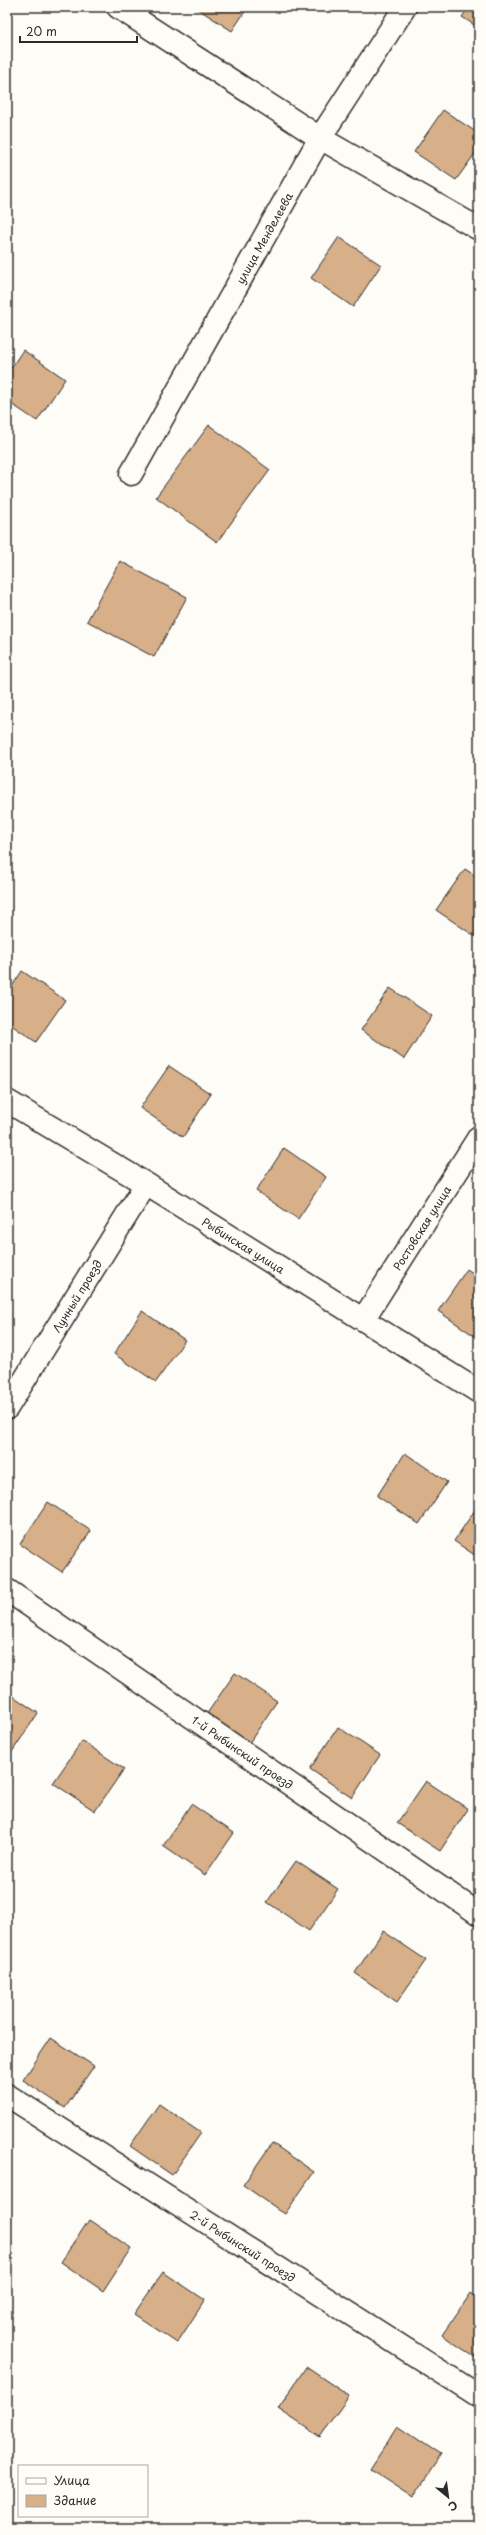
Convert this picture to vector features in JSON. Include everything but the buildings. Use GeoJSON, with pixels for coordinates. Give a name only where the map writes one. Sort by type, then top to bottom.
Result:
{"type":"FeatureCollection","features":[{"type":"Feature","properties":{"kind":"street"},"geometry":{"type":"LineString","coordinates":[[118,7],[320,138],[479,229]]}},
{"type":"Feature","properties":{"kind":"street","name":"улица Менделеева"},"geometry":{"type":"LineString","coordinates":[[131,474],[320,138],[405,7]]}},
{"type":"Feature","properties":{"kind":"street","name":"Рыбинская улица"},"geometry":{"type":"LineString","coordinates":[[7,1101],[146,1184],[364,1318],[479,1392]]}},
{"type":"Feature","properties":{"kind":"street","name":"Ростовская улица"},"geometry":{"type":"LineString","coordinates":[[364,1318],[479,1137]]}},
{"type":"Feature","properties":{"kind":"street","name":"Лунный проезд"},"geometry":{"type":"LineString","coordinates":[[7,1408],[146,1184]]}},
{"type":"Feature","properties":{"kind":"street","name":"1-й Рыбинский проезд"},"geometry":{"type":"LineString","coordinates":[[7,1590],[479,1914]]}},
{"type":"Feature","properties":{"kind":"street","name":"2-й Рыбинский проезд"},"geometry":{"type":"LineString","coordinates":[[7,2094],[479,2396]]}}]}
